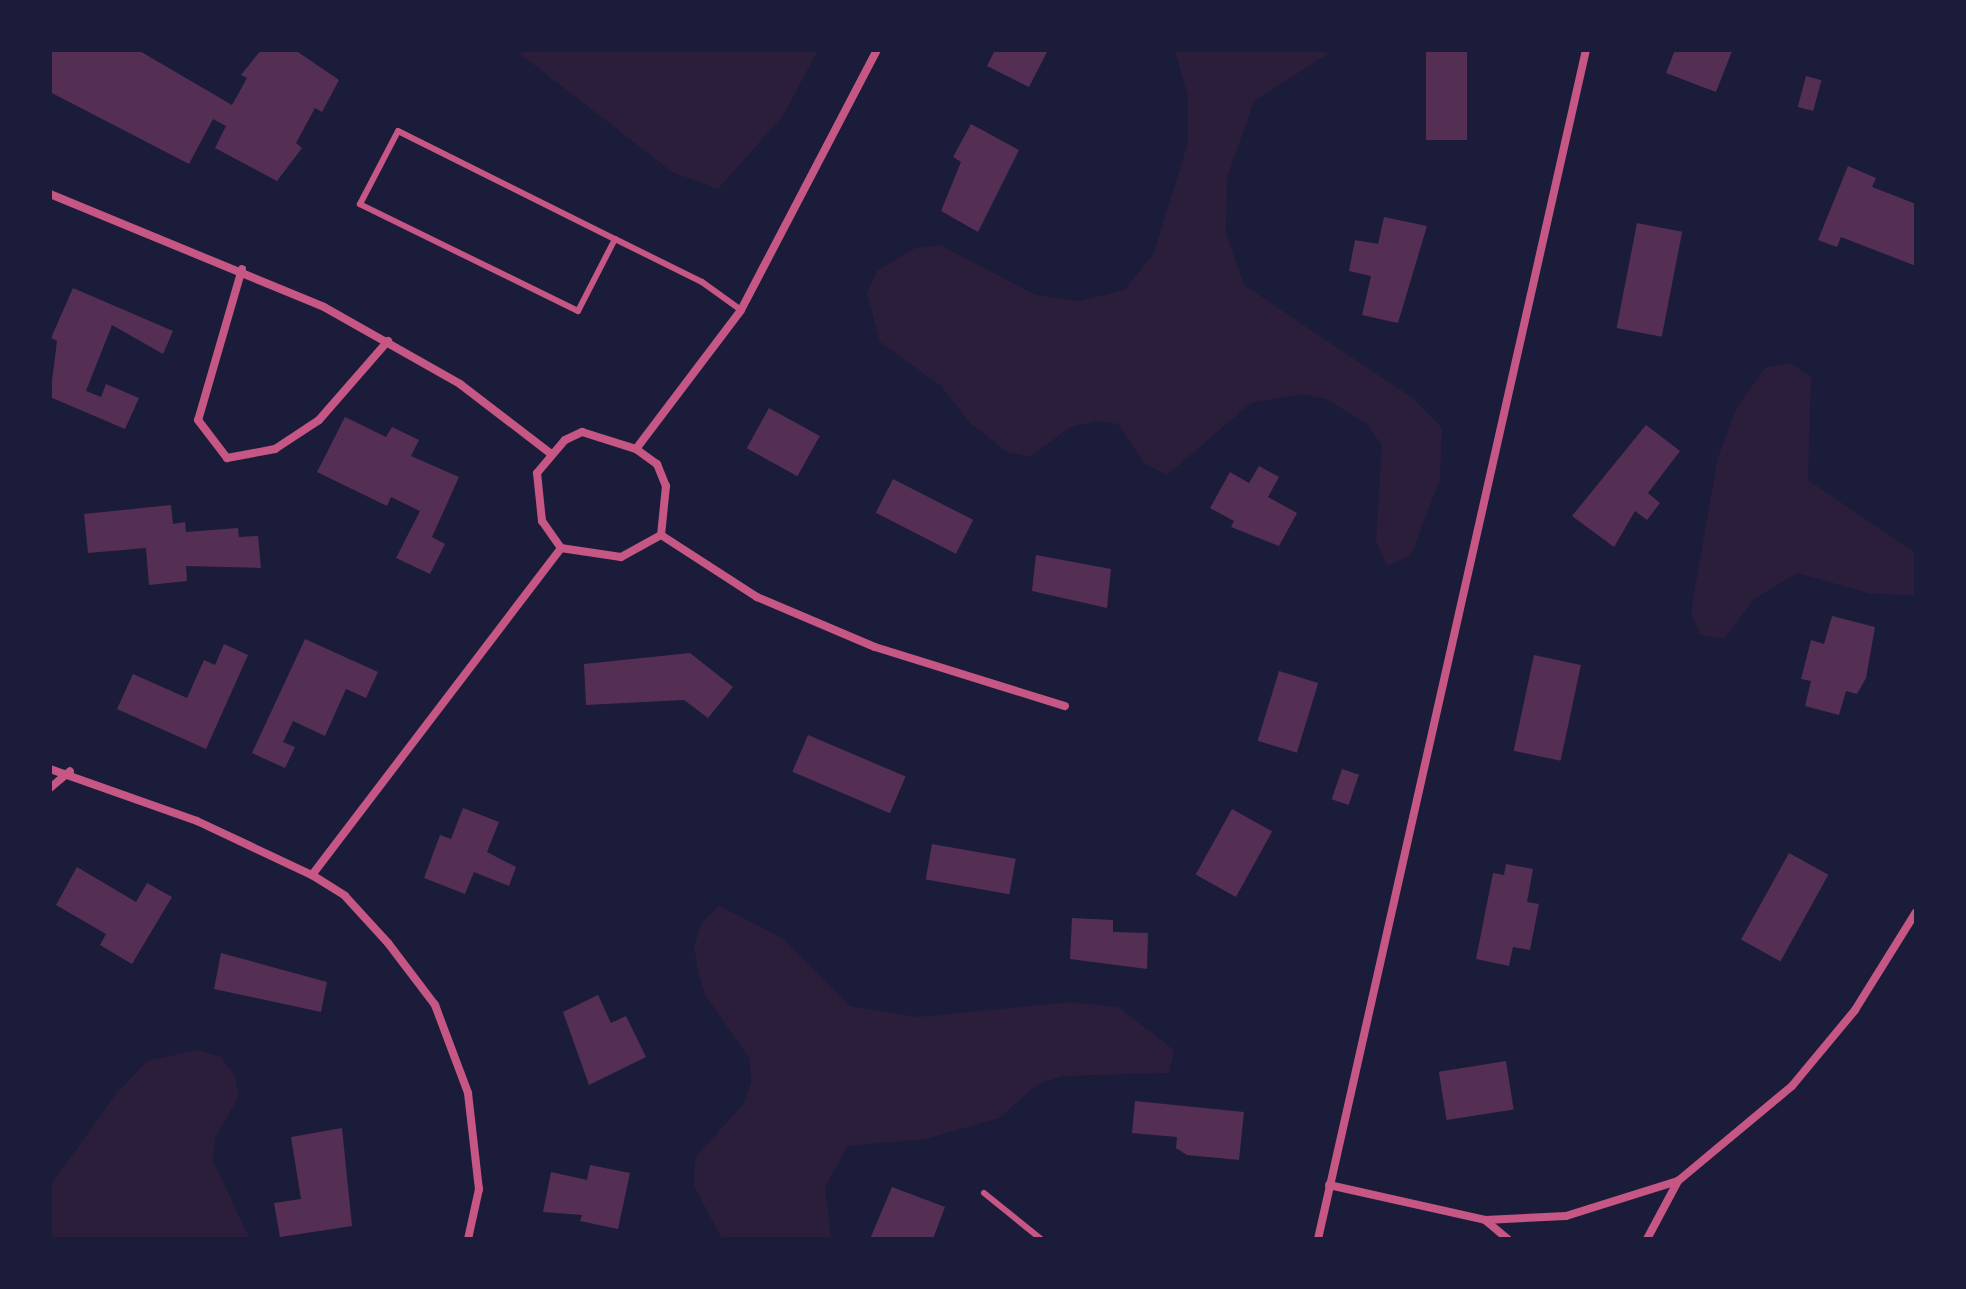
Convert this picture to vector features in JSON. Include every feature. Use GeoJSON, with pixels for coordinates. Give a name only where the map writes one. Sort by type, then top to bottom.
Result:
{"type":"FeatureCollection","features":[{"type":"Feature","properties":{"kind":"street"},"geometry":{"type":"LineString","coordinates":[[636,449],[741,310],[877,50]]}},
{"type":"Feature","properties":{"kind":"street"},"geometry":{"type":"LineString","coordinates":[[1318,1239],[1586,50]]}},
{"type":"Feature","properties":{"kind":"street"},"geometry":{"type":"LineString","coordinates":[[50,194],[242,269],[388,341],[550,453]]}},
{"type":"Feature","properties":{"kind":"street"},"geometry":{"type":"LineString","coordinates":[[242,269],[198,420],[227,458],[275,449],[319,420],[388,341]]}},
{"type":"Feature","properties":{"kind":"street"},"geometry":{"type":"LineString","coordinates":[[561,548],[536,500],[537,473],[550,453],[582,432],[636,449],[657,464],[666,486],[661,535]]}},
{"type":"Feature","properties":{"kind":"street"},"geometry":{"type":"LineString","coordinates":[[561,548],[621,557],[661,535]]}},
{"type":"Feature","properties":{"kind":"street"},"geometry":{"type":"LineString","coordinates":[[661,535],[757,597],[845,635],[1065,706]]}},
{"type":"Feature","properties":{"kind":"street"},"geometry":{"type":"LineString","coordinates":[[312,875],[561,548]]}},
{"type":"Feature","properties":{"kind":"street"},"geometry":{"type":"LineString","coordinates":[[50,769],[70,771],[312,875],[345,896],[435,1005],[468,1093],[479,1189],[468,1239]]}},
{"type":"Feature","properties":{"kind":"street"},"geometry":{"type":"LineString","coordinates":[[50,788],[70,771]]}},
{"type":"Feature","properties":{"kind":"street"},"geometry":{"type":"LineString","coordinates":[[1647,1239],[1678,1181],[1792,1086],[1855,1010],[1916,912]]}},
{"type":"Feature","properties":{"kind":"street"},"geometry":{"type":"LineString","coordinates":[[1329,1185],[1485,1220],[1566,1216],[1678,1181]]}},
{"type":"Feature","properties":{"kind":"street"},"geometry":{"type":"LineString","coordinates":[[1485,1220],[1508,1239]]}},
{"type":"Feature","properties":{"kind":"lane"},"geometry":{"type":"LineString","coordinates":[[615,239],[578,311],[360,204],[398,131],[615,239],[741,310]]}},
{"type":"Feature","properties":{"kind":"lane"},"geometry":{"type":"LineString","coordinates":[[984,1193],[1041,1239]]}},
{"type":"Feature","properties":{"kind":"shaded area"},"geometry":{"type":"Polygon","coordinates":[[[515,50],[818,50],[783,116],[718,189],[672,172],[515,50]]]}},
{"type":"Feature","properties":{"kind":"shaded area"},"geometry":{"type":"Polygon","coordinates":[[[1175,50],[1334,50],[1254,101],[1227,178],[1226,234],[1244,285],[1410,396],[1442,428],[1440,479],[1411,555],[1387,566],[1376,542],[1382,446],[1367,424],[1326,399],[1302,394],[1251,403],[1167,475],[1145,464],[1118,424],[1095,421],[1069,428],[1030,457],[1007,452],[970,423],[941,386],[880,342],[867,293],[877,271],[915,248],[940,245],[1036,295],[1080,301],[1124,290],[1153,255],[1188,143],[1188,97],[1175,50]]]}},
{"type":"Feature","properties":{"kind":"shaded area"},"geometry":{"type":"Polygon","coordinates":[[[1790,363],[1811,377],[1808,480],[1914,552],[1916,595],[1872,594],[1797,573],[1754,599],[1724,639],[1700,635],[1691,611],[1718,457],[1737,407],[1766,367],[1790,363]]]}},
{"type":"Feature","properties":{"kind":"shaded area"},"geometry":{"type":"Polygon","coordinates":[[[719,906],[782,938],[850,1006],[917,1017],[1071,1002],[1118,1007],[1174,1050],[1169,1073],[1063,1076],[1038,1084],[999,1118],[926,1139],[847,1146],[825,1188],[831,1239],[722,1239],[694,1186],[695,1158],[744,1103],[751,1082],[750,1059],[705,995],[698,971],[694,947],[701,923],[719,906]]]}},
{"type":"Feature","properties":{"kind":"shaded area"},"geometry":{"type":"Polygon","coordinates":[[[197,1050],[220,1056],[234,1074],[239,1096],[215,1138],[213,1161],[250,1239],[50,1239],[50,1186],[116,1094],[147,1061],[197,1050]]]}},
{"type":"Feature","properties":{"kind":"building"},"geometry":{"type":"Polygon","coordinates":[[[50,50],[138,50],[232,105],[247,78],[241,75],[261,50],[295,50],[339,80],[322,112],[315,108],[296,143],[302,148],[277,181],[215,148],[226,126],[213,119],[189,164],[50,92],[50,50]]]}},
{"type":"Feature","properties":{"kind":"building"},"geometry":{"type":"Polygon","coordinates":[[[995,50],[1048,50],[1029,87],[987,66],[995,50]]]}},
{"type":"Feature","properties":{"kind":"building"},"geometry":{"type":"Polygon","coordinates":[[[1426,50],[1467,50],[1467,140],[1426,140],[1426,50]]]}},
{"type":"Feature","properties":{"kind":"building"},"geometry":{"type":"Polygon","coordinates":[[[1675,50],[1732,51],[1716,92],[1666,73],[1675,50]]]}},
{"type":"Feature","properties":{"kind":"building"},"geometry":{"type":"Polygon","coordinates":[[[1806,76],[1821,80],[1813,111],[1798,107],[1806,76]]]}},
{"type":"Feature","properties":{"kind":"building"},"geometry":{"type":"Polygon","coordinates":[[[971,124],[1019,150],[978,232],[941,211],[961,162],[953,157],[971,124]]]}},
{"type":"Feature","properties":{"kind":"building"},"geometry":{"type":"Polygon","coordinates":[[[1848,166],[1876,178],[1872,187],[1916,204],[1916,266],[1841,237],[1837,247],[1818,240],[1848,166]]]}},
{"type":"Feature","properties":{"kind":"building"},"geometry":{"type":"Polygon","coordinates":[[[1384,217],[1427,226],[1398,323],[1362,315],[1371,276],[1349,271],[1355,240],[1378,244],[1384,217]]]}},
{"type":"Feature","properties":{"kind":"building"},"geometry":{"type":"Polygon","coordinates":[[[1637,223],[1682,232],[1662,337],[1617,328],[1637,223]]]}},
{"type":"Feature","properties":{"kind":"building"},"geometry":{"type":"Polygon","coordinates":[[[73,288],[173,331],[163,354],[112,325],[86,391],[101,397],[106,384],[139,398],[125,429],[50,397],[57,341],[51,338],[73,288]]]}},
{"type":"Feature","properties":{"kind":"building"},"geometry":{"type":"Polygon","coordinates":[[[769,408],[820,436],[797,476],[747,448],[769,408]]]}},
{"type":"Feature","properties":{"kind":"building"},"geometry":{"type":"Polygon","coordinates":[[[345,417],[386,437],[392,427],[419,440],[411,456],[459,477],[432,537],[445,544],[430,574],[396,558],[420,511],[391,497],[387,506],[317,472],[345,417]]]}},
{"type":"Feature","properties":{"kind":"building"},"geometry":{"type":"Polygon","coordinates":[[[1646,425],[1680,451],[1648,493],[1660,503],[1647,520],[1635,511],[1614,547],[1572,516],[1646,425]]]}},
{"type":"Feature","properties":{"kind":"building"},"geometry":{"type":"Polygon","coordinates":[[[1259,466],[1279,477],[1268,497],[1297,513],[1279,546],[1231,527],[1234,521],[1210,508],[1230,472],[1249,483],[1259,466]]]}},
{"type":"Feature","properties":{"kind":"building"},"geometry":{"type":"Polygon","coordinates":[[[893,479],[973,520],[956,554],[876,513],[893,479]]]}},
{"type":"Feature","properties":{"kind":"building"},"geometry":{"type":"Polygon","coordinates":[[[171,505],[173,524],[185,522],[186,532],[238,528],[239,537],[258,536],[261,568],[186,566],[187,581],[149,585],[146,548],[88,553],[84,514],[171,505]]]}},
{"type":"Feature","properties":{"kind":"building"},"geometry":{"type":"Polygon","coordinates":[[[1036,555],[1111,569],[1107,608],[1032,591],[1036,555]]]}},
{"type":"Feature","properties":{"kind":"building"},"geometry":{"type":"Polygon","coordinates":[[[1832,616],[1875,627],[1866,678],[1857,694],[1846,691],[1839,715],[1805,706],[1811,681],[1801,679],[1811,640],[1824,644],[1832,616]]]}},
{"type":"Feature","properties":{"kind":"building"},"geometry":{"type":"Polygon","coordinates":[[[305,639],[378,672],[366,698],[346,689],[325,736],[293,721],[283,742],[295,747],[285,768],[252,753],[305,639]]]}},
{"type":"Feature","properties":{"kind":"building"},"geometry":{"type":"Polygon","coordinates":[[[224,644],[248,655],[206,749],[117,709],[133,674],[187,698],[204,660],[215,665],[224,644]]]}},
{"type":"Feature","properties":{"kind":"building"},"geometry":{"type":"Polygon","coordinates":[[[690,653],[733,687],[708,718],[684,700],[586,705],[584,664],[690,653]]]}},
{"type":"Feature","properties":{"kind":"building"},"geometry":{"type":"Polygon","coordinates":[[[1534,655],[1581,665],[1561,761],[1514,751],[1534,655]]]}},
{"type":"Feature","properties":{"kind":"building"},"geometry":{"type":"Polygon","coordinates":[[[1279,671],[1318,683],[1297,753],[1258,741],[1279,671]]]}},
{"type":"Feature","properties":{"kind":"building"},"geometry":{"type":"Polygon","coordinates":[[[808,735],[906,776],[890,813],[792,772],[808,735]]]}},
{"type":"Feature","properties":{"kind":"building"},"geometry":{"type":"Polygon","coordinates":[[[1342,769],[1359,775],[1349,805],[1332,799],[1342,769]]]}},
{"type":"Feature","properties":{"kind":"building"},"geometry":{"type":"Polygon","coordinates":[[[463,808],[499,822],[487,852],[516,867],[509,886],[474,872],[465,894],[424,878],[440,835],[451,839],[463,808]]]}},
{"type":"Feature","properties":{"kind":"building"},"geometry":{"type":"Polygon","coordinates":[[[1232,809],[1272,831],[1236,897],[1196,875],[1232,809]]]}},
{"type":"Feature","properties":{"kind":"building"},"geometry":{"type":"Polygon","coordinates":[[[932,844],[1016,859],[1009,894],[926,879],[932,844]]]}},
{"type":"Feature","properties":{"kind":"building"},"geometry":{"type":"Polygon","coordinates":[[[1789,853],[1828,875],[1780,961],[1741,940],[1789,853]]]}},
{"type":"Feature","properties":{"kind":"building"},"geometry":{"type":"Polygon","coordinates":[[[1506,864],[1533,869],[1527,902],[1539,904],[1530,950],[1513,947],[1509,966],[1476,959],[1493,873],[1504,875],[1506,864]]]}},
{"type":"Feature","properties":{"kind":"building"},"geometry":{"type":"Polygon","coordinates":[[[77,867],[136,902],[147,883],[172,897],[132,964],[100,945],[106,934],[56,905],[77,867]]]}},
{"type":"Feature","properties":{"kind":"building"},"geometry":{"type":"Polygon","coordinates":[[[1072,918],[1113,920],[1113,932],[1148,933],[1147,969],[1070,959],[1072,918]]]}},
{"type":"Feature","properties":{"kind":"building"},"geometry":{"type":"Polygon","coordinates":[[[221,953],[327,982],[321,1012],[214,989],[221,953]]]}},
{"type":"Feature","properties":{"kind":"building"},"geometry":{"type":"Polygon","coordinates":[[[598,995],[611,1023],[626,1016],[646,1057],[589,1085],[563,1012],[598,995]]]}},
{"type":"Feature","properties":{"kind":"building"},"geometry":{"type":"Polygon","coordinates":[[[1506,1061],[1514,1109],[1447,1120],[1439,1072],[1506,1061]]]}},
{"type":"Feature","properties":{"kind":"building"},"geometry":{"type":"Polygon","coordinates":[[[1135,1101],[1244,1112],[1239,1160],[1187,1155],[1176,1148],[1177,1137],[1132,1133],[1135,1101]]]}},
{"type":"Feature","properties":{"kind":"building"},"geometry":{"type":"Polygon","coordinates":[[[342,1128],[352,1226],[280,1237],[274,1203],[301,1199],[291,1137],[342,1128]]]}},
{"type":"Feature","properties":{"kind":"building"},"geometry":{"type":"Polygon","coordinates":[[[590,1165],[630,1173],[618,1229],[580,1221],[582,1215],[543,1212],[551,1172],[587,1180],[590,1165]]]}},
{"type":"Feature","properties":{"kind":"building"},"geometry":{"type":"Polygon","coordinates":[[[892,1187],[945,1207],[933,1239],[870,1239],[892,1187]]]}}]}
